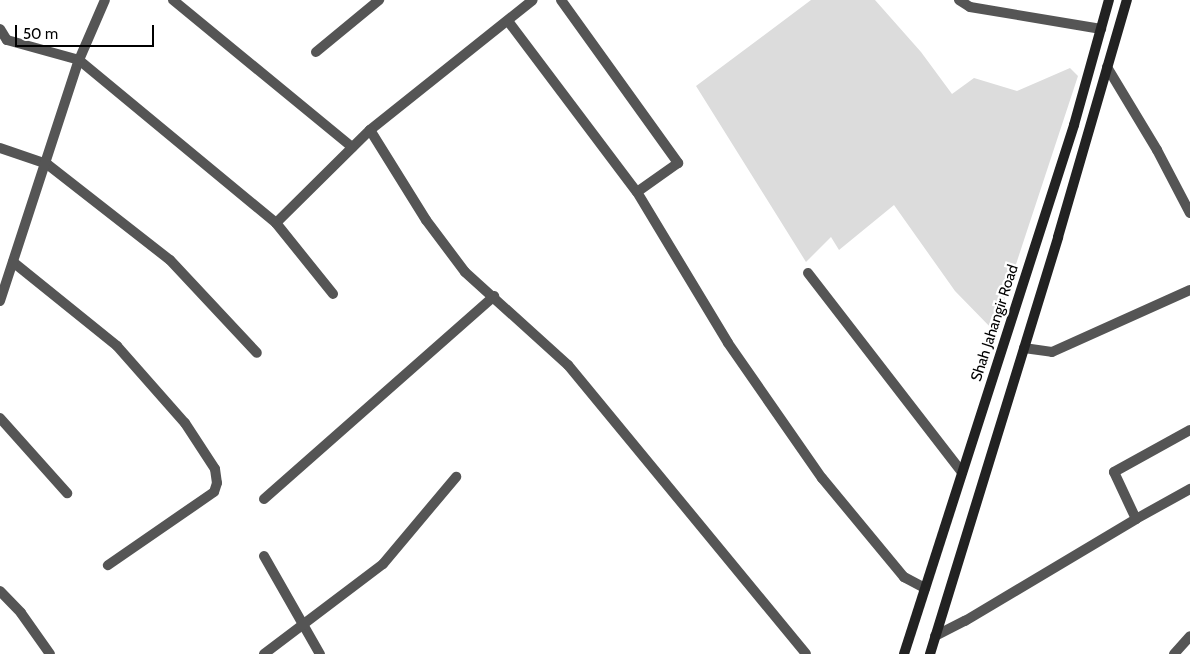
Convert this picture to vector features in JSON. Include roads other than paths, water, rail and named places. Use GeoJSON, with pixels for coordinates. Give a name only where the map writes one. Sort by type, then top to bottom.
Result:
{"type":"FeatureCollection","features":[{"type":"Feature","properties":{"kind":"street"},"geometry":{"type":"LineString","coordinates":[[0,301],[80,60],[105,0]]}},
{"type":"Feature","properties":{"kind":"street"},"geometry":{"type":"LineString","coordinates":[[173,0],[352,147]]}},
{"type":"Feature","properties":{"kind":"street"},"geometry":{"type":"LineString","coordinates":[[316,52],[379,0]]}},
{"type":"Feature","properties":{"kind":"street"},"geometry":{"type":"LineString","coordinates":[[276,223],[370,130],[534,0]]}},
{"type":"Feature","properties":{"kind":"street"},"geometry":{"type":"LineString","coordinates":[[561,0],[678,163],[637,192]]}},
{"type":"Feature","properties":{"kind":"street"},"geometry":{"type":"LineString","coordinates":[[959,0],[970,7],[1101,29]]}},
{"type":"Feature","properties":{"kind":"street","name":"Shah Jahangir Road"},"geometry":{"type":"LineString","coordinates":[[904,654],[1074,126],[1109,0]]}},
{"type":"Feature","properties":{"kind":"street"},"geometry":{"type":"LineString","coordinates":[[930,654],[1024,348],[1127,0]]}},
{"type":"Feature","properties":{"kind":"street"},"geometry":{"type":"LineString","coordinates":[[508,21],[637,192],[728,343],[822,478],[904,577],[925,588]]}},
{"type":"Feature","properties":{"kind":"street"},"geometry":{"type":"LineString","coordinates":[[0,29],[7,40],[80,60],[276,223],[333,294]]}},
{"type":"Feature","properties":{"kind":"street"},"geometry":{"type":"LineString","coordinates":[[1108,67],[1157,150],[1190,213]]}},
{"type":"Feature","properties":{"kind":"street"},"geometry":{"type":"LineString","coordinates":[[370,130],[426,220],[466,272],[568,365],[806,654]]}},
{"type":"Feature","properties":{"kind":"street"},"geometry":{"type":"LineString","coordinates":[[0,148],[47,164],[170,260],[257,352]]}},
{"type":"Feature","properties":{"kind":"street"},"geometry":{"type":"LineString","coordinates":[[13,262],[117,346],[185,423],[215,469],[218,483],[214,492],[108,566]]}},
{"type":"Feature","properties":{"kind":"street"},"geometry":{"type":"LineString","coordinates":[[808,272],[962,472]]}},
{"type":"Feature","properties":{"kind":"street"},"geometry":{"type":"LineString","coordinates":[[1024,348],[1052,352],[1190,290]]}},
{"type":"Feature","properties":{"kind":"street"},"geometry":{"type":"LineString","coordinates":[[264,500],[494,296]]}},
{"type":"Feature","properties":{"kind":"street"},"geometry":{"type":"LineString","coordinates":[[0,418],[67,493]]}},
{"type":"Feature","properties":{"kind":"street"},"geometry":{"type":"LineString","coordinates":[[1136,519],[1114,472],[1190,430]]}},
{"type":"Feature","properties":{"kind":"street"},"geometry":{"type":"LineString","coordinates":[[264,654],[304,626],[383,564],[456,477]]}},
{"type":"Feature","properties":{"kind":"street"},"geometry":{"type":"LineString","coordinates":[[935,636],[965,621],[1190,488]]}},
{"type":"Feature","properties":{"kind":"street"},"geometry":{"type":"LineString","coordinates":[[264,556],[320,654]]}},
{"type":"Feature","properties":{"kind":"street"},"geometry":{"type":"LineString","coordinates":[[0,591],[21,613],[50,654]]}},
{"type":"Feature","properties":{"kind":"street"},"geometry":{"type":"LineString","coordinates":[[1174,654],[1190,636]]}}]}
